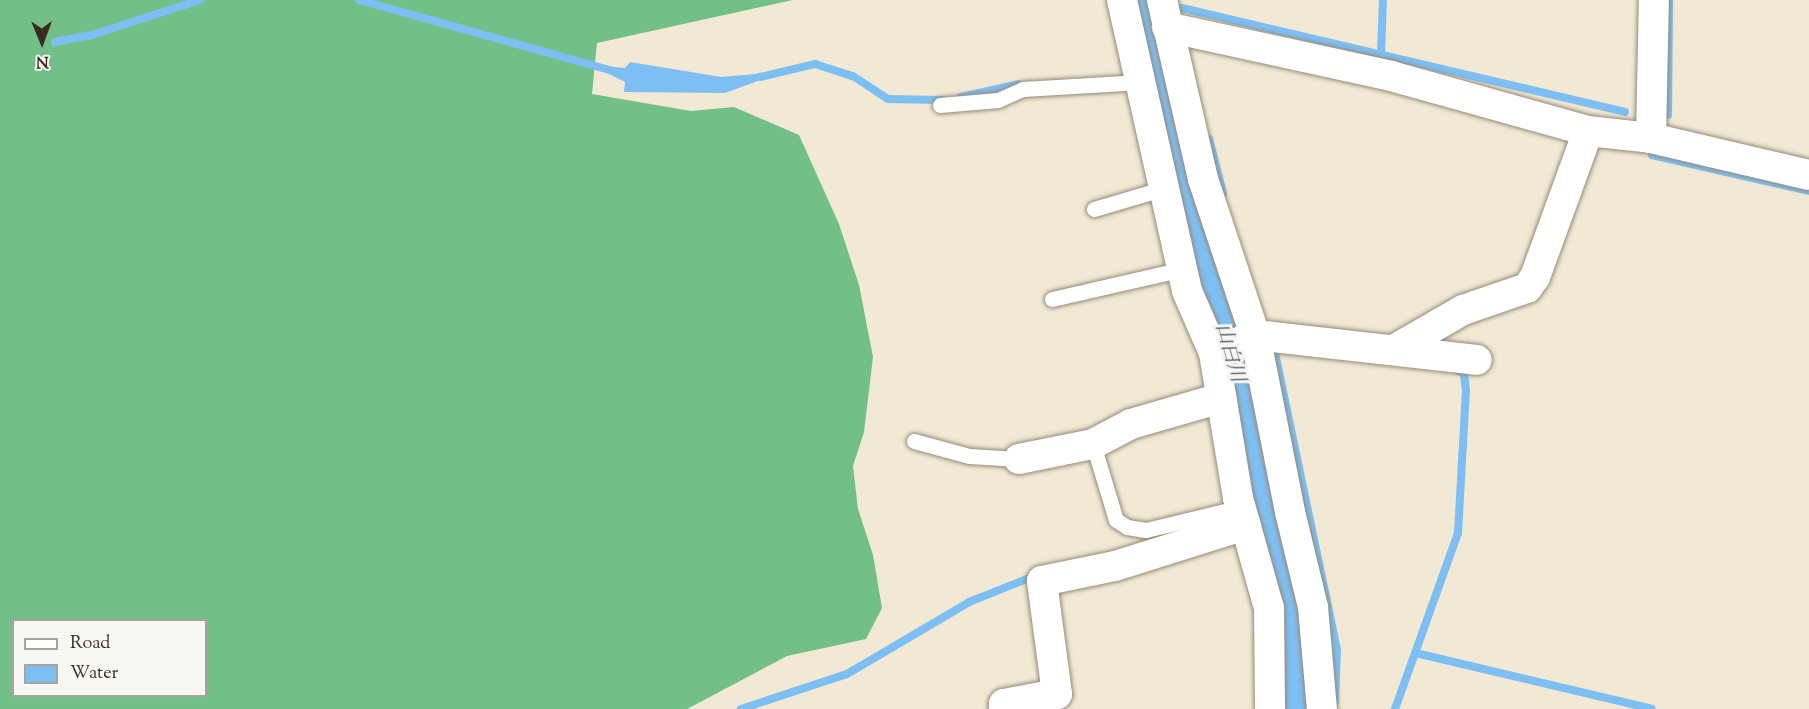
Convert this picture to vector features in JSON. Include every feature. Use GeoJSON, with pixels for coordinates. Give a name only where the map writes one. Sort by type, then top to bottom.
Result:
{"type":"FeatureCollection","features":[{"type":"Feature","properties":{"kind":"street"},"geometry":{"type":"LineString","coordinates":[[1122,0],[1187,291],[1214,353],[1243,516],[1269,608],[1269,709]]}},
{"type":"Feature","properties":{"kind":"street"},"geometry":{"type":"LineString","coordinates":[[1651,138],[1654,0]]}},
{"type":"Feature","properties":{"kind":"street"},"geometry":{"type":"LineString","coordinates":[[1322,709],[1313,607],[1290,512],[1255,335],[1203,179],[1164,14],[1588,131],[1651,138],[1809,175]]}},
{"type":"Feature","properties":{"kind":"street"},"geometry":{"type":"LineString","coordinates":[[1397,348],[1463,310],[1527,288],[1535,277],[1588,131]]}},
{"type":"Feature","properties":{"kind":"street"},"geometry":{"type":"LineString","coordinates":[[1214,353],[1255,335],[1397,348],[1477,360]]}},
{"type":"Feature","properties":{"kind":"street"},"geometry":{"type":"LineString","coordinates":[[1019,459],[1093,444],[1131,424],[1221,398]]}},
{"type":"Feature","properties":{"kind":"street"},"geometry":{"type":"LineString","coordinates":[[1004,709],[1004,704],[1057,694],[1042,581],[1115,566],[1243,516]]}},
{"type":"Feature","properties":{"kind":"lane"},"geometry":{"type":"LineString","coordinates":[[940,105],[998,100],[1023,89],[1141,82]]}},
{"type":"Feature","properties":{"kind":"lane"},"geometry":{"type":"LineString","coordinates":[[1094,209],[1165,188]]}},
{"type":"Feature","properties":{"kind":"lane"},"geometry":{"type":"LineString","coordinates":[[1052,299],[1183,269]]}},
{"type":"Feature","properties":{"kind":"lane"},"geometry":{"type":"LineString","coordinates":[[914,441],[969,456],[1019,459]]}},
{"type":"Feature","properties":{"kind":"lane"},"geometry":{"type":"LineString","coordinates":[[1093,444],[1116,520],[1127,527],[1146,530],[1243,516]]}},
{"type":"Feature","properties":{"kind":"green space"},"geometry":{"type":"Polygon","coordinates":[[[0,0],[793,0],[597,43],[592,94],[691,111],[734,107],[799,135],[839,224],[859,285],[873,357],[864,432],[853,466],[858,509],[873,555],[882,608],[866,639],[787,656],[687,709],[0,709],[0,0]]]}},
{"type":"Feature","properties":{"kind":"water","name":"山白川"},"geometry":{"type":"Polygon","coordinates":[[[1129,0],[1152,0],[1249,351],[1301,605],[1311,709],[1279,709],[1264,553],[1216,330],[1178,211],[1129,0]]]}},
{"type":"Feature","properties":{"kind":"water"},"geometry":{"type":"Polygon","coordinates":[[[630,62],[721,77],[767,73],[769,77],[725,93],[624,92],[625,82],[603,71],[603,66],[625,68],[630,62]]]}},
{"type":"Feature","properties":{"kind":"waterway"},"geometry":{"type":"LineString","coordinates":[[55,42],[92,35],[200,0]]}},
{"type":"Feature","properties":{"kind":"waterway"},"geometry":{"type":"LineString","coordinates":[[359,0],[613,71]]}},
{"type":"Feature","properties":{"kind":"waterway"},"geometry":{"type":"LineString","coordinates":[[1381,54],[1383,0]]}},
{"type":"Feature","properties":{"kind":"waterway"},"geometry":{"type":"LineString","coordinates":[[1668,115],[1669,0]]}},
{"type":"Feature","properties":{"kind":"waterway"},"geometry":{"type":"LineString","coordinates":[[1182,8],[1625,112]]}},
{"type":"Feature","properties":{"kind":"waterway"},"geometry":{"type":"LineString","coordinates":[[760,77],[815,64],[853,76],[888,99],[942,100]]}},
{"type":"Feature","properties":{"kind":"waterway"},"geometry":{"type":"LineString","coordinates":[[961,97],[1019,84]]}},
{"type":"Feature","properties":{"kind":"waterway"},"geometry":{"type":"LineString","coordinates":[[1209,139],[1223,193]]}},
{"type":"Feature","properties":{"kind":"waterway"},"geometry":{"type":"LineString","coordinates":[[1652,155],[1809,191]]}},
{"type":"Feature","properties":{"kind":"waterway"},"geometry":{"type":"LineString","coordinates":[[1274,348],[1337,650],[1335,701]]}},
{"type":"Feature","properties":{"kind":"waterway"},"geometry":{"type":"LineString","coordinates":[[1395,709],[1458,533],[1466,390],[1464,374],[1454,368]]}},
{"type":"Feature","properties":{"kind":"waterway"},"geometry":{"type":"LineString","coordinates":[[741,709],[847,674],[969,602],[1037,575]]}},
{"type":"Feature","properties":{"kind":"waterway"},"geometry":{"type":"LineString","coordinates":[[1420,654],[1652,709]]}}]}
